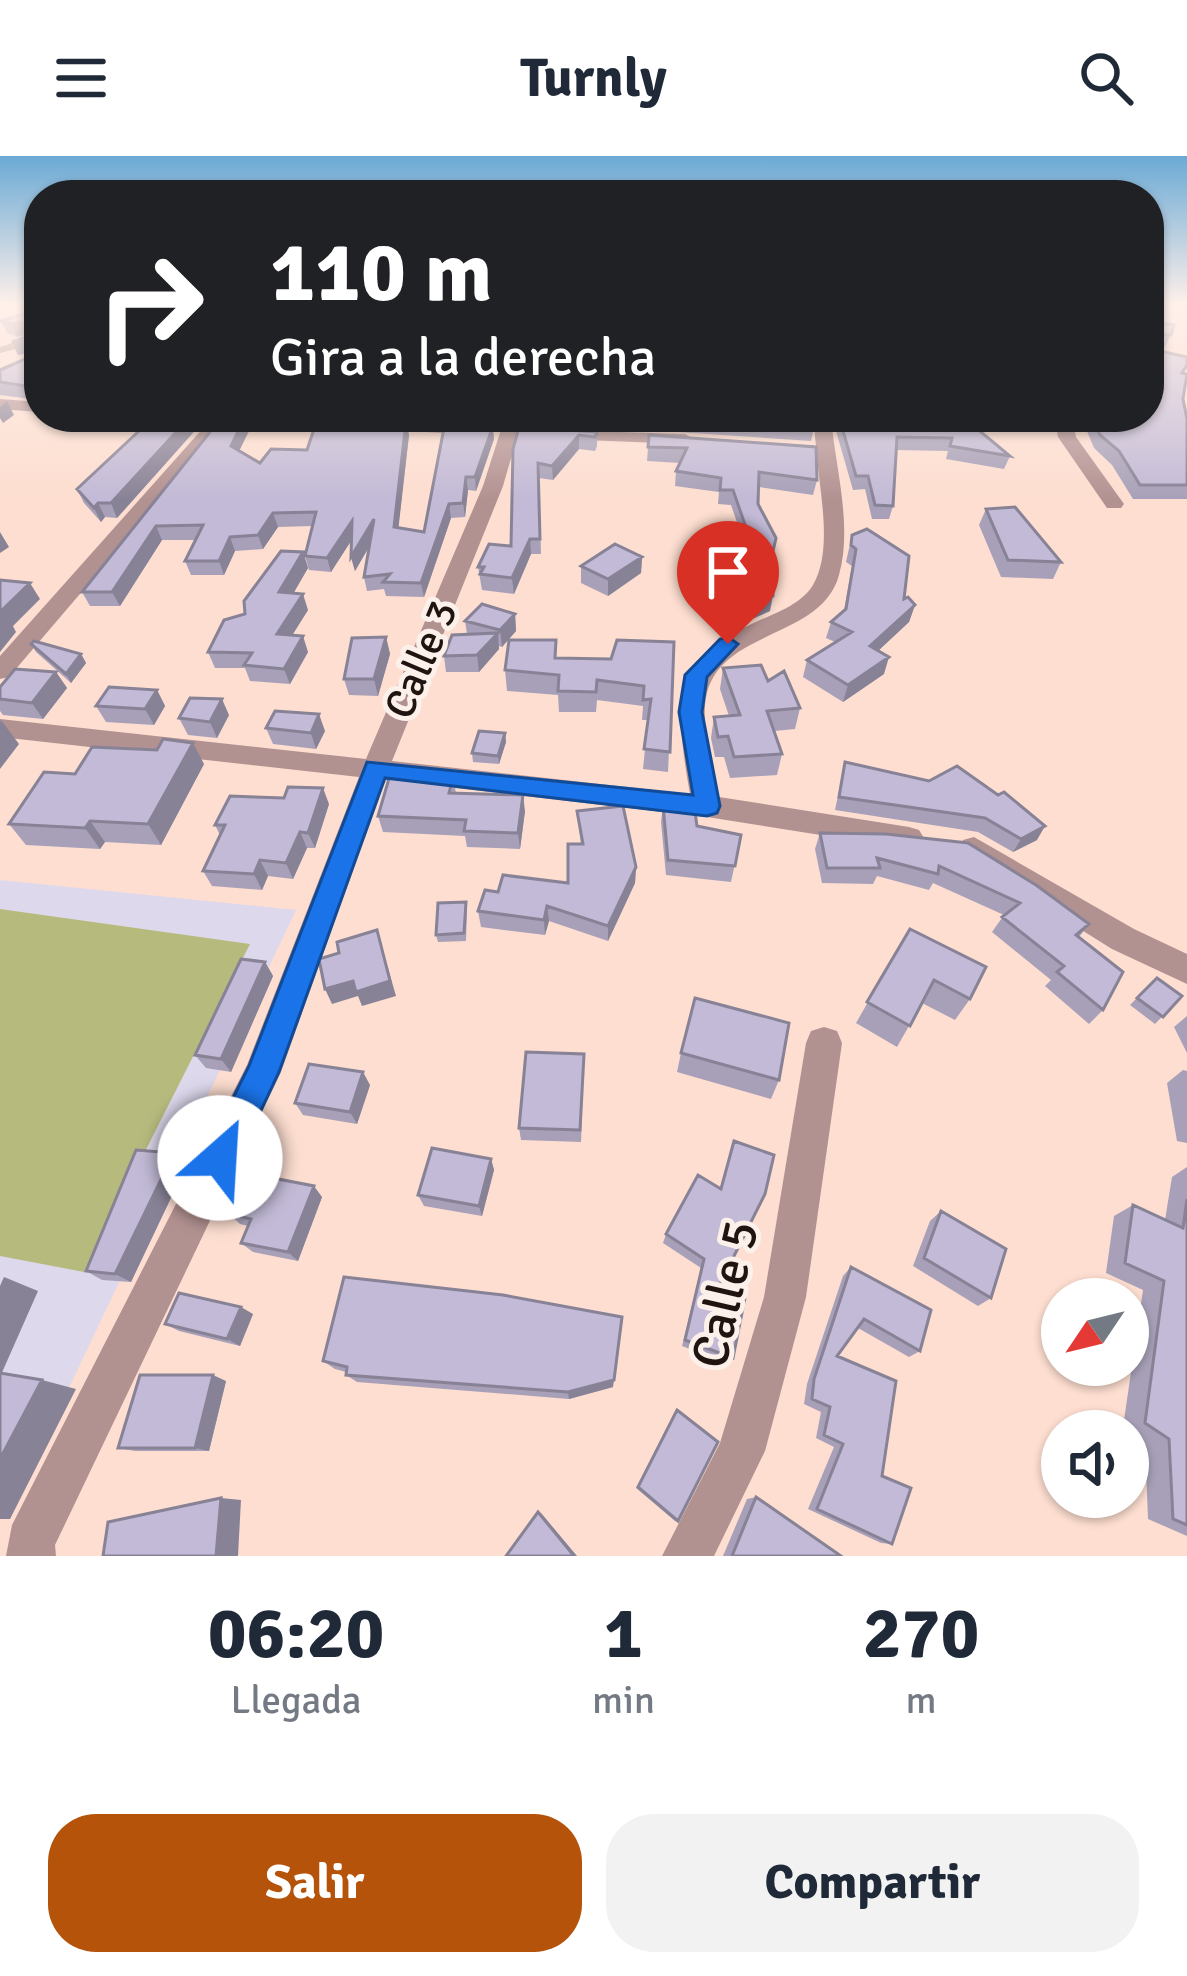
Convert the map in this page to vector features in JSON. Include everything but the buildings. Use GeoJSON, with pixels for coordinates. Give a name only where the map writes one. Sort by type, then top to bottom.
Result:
{"type":"FeatureCollection","features":[{"type":"Feature","properties":{"kind":"street"},"geometry":{"type":"LineString","coordinates":[[0,671],[209,432]]}},
{"type":"Feature","properties":{"kind":"street","name":"Calle 3"},"geometry":{"type":"LineString","coordinates":[[20,1551],[263,1072],[376,768],[493,486],[509,432]]}},
{"type":"Feature","properties":{"kind":"street"},"geometry":{"type":"LineString","coordinates":[[599,432],[710,442]]}},
{"type":"Feature","properties":{"kind":"street"},"geometry":{"type":"LineString","coordinates":[[707,806],[690,712],[696,675],[728,644],[799,611],[823,589],[832,563],[823,432]]}},
{"type":"Feature","properties":{"kind":"street"},"geometry":{"type":"LineString","coordinates":[[1066,432],[1114,504]]}},
{"type":"Feature","properties":{"kind":"street"},"geometry":{"type":"LineString","coordinates":[[752,446],[824,452]]}},
{"type":"Feature","properties":{"kind":"street"},"geometry":{"type":"LineString","coordinates":[[0,728],[707,806],[842,830],[967,844],[1123,939],[1187,970]]}},
{"type":"Feature","properties":{"kind":"street","name":"Calle 5"},"geometry":{"type":"LineString","coordinates":[[687,1556],[741,1451],[784,1297],[824,1043]]}},
{"type":"Feature","properties":{"kind":"shaded area"},"geometry":{"type":"Polygon","coordinates":[[[0,880],[296,910],[28,1474],[0,1497],[0,880]]]}},
{"type":"Feature","properties":{"kind":"green space"},"geometry":{"type":"Polygon","coordinates":[[[0,909],[250,944],[84,1272],[0,1256],[0,909]]]}},
{"type":"Feature","properties":{"kind":"route"},"geometry":{"type":"LineString","coordinates":[[220,1158],[263,1072],[376,768],[707,806],[690,712],[696,675],[728,644]]}}]}
